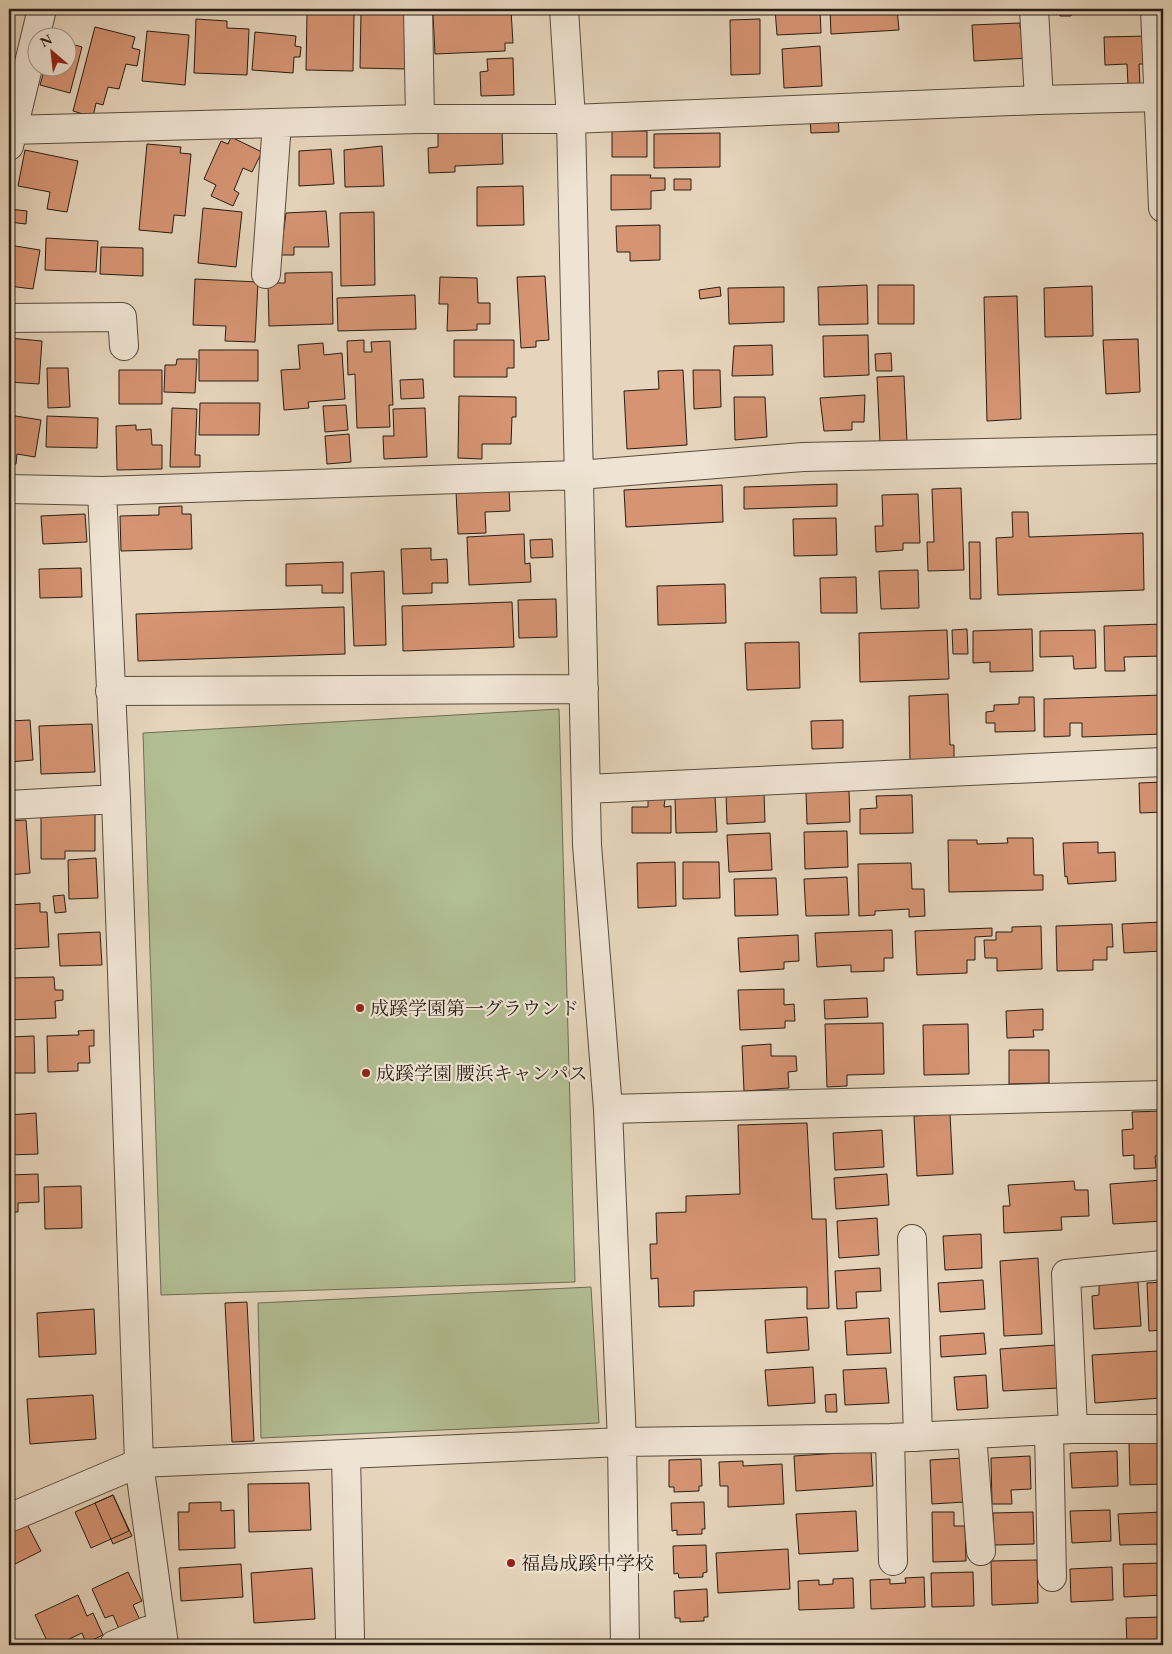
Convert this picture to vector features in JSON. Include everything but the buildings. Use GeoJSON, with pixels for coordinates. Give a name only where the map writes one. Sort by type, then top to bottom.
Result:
{"type":"FeatureCollection","features":[{"type":"Feature","properties":{"kind":"street"},"geometry":{"type":"LineString","coordinates":[[42,9],[10,136],[277,123],[420,119],[571,119],[1159,97]]}},
{"type":"Feature","properties":{"kind":"street"},"geometry":{"type":"LineString","coordinates":[[418,9],[420,119]]}},
{"type":"Feature","properties":{"kind":"street"},"geometry":{"type":"LineString","coordinates":[[564,9],[571,119],[587,846],[608,1109],[622,1442],[625,1645]]}},
{"type":"Feature","properties":{"kind":"street"},"geometry":{"type":"LineString","coordinates":[[1034,9],[1039,100]]}},
{"type":"Feature","properties":{"kind":"street"},"geometry":{"type":"LineString","coordinates":[[1155,9],[1163,208]]}},
{"type":"Feature","properties":{"kind":"street"},"geometry":{"type":"LineString","coordinates":[[266,274],[277,123]]}},
{"type":"Feature","properties":{"kind":"street"},"geometry":{"type":"LineString","coordinates":[[9,318],[122,317],[124,346]]}},
{"type":"Feature","properties":{"kind":"street"},"geometry":{"type":"LineString","coordinates":[[9,489],[102,491],[579,475],[803,457],[1163,449]]}},
{"type":"Feature","properties":{"kind":"street"},"geometry":{"type":"LineString","coordinates":[[102,491],[116,799],[139,1463],[163,1635],[114,1645]]}},
{"type":"Feature","properties":{"kind":"street"},"geometry":{"type":"LineString","coordinates":[[110,691],[584,688]]}},
{"type":"Feature","properties":{"kind":"street"},"geometry":{"type":"LineString","coordinates":[[586,789],[1163,762]]}},
{"type":"Feature","properties":{"kind":"street"},"geometry":{"type":"LineString","coordinates":[[9,805],[116,799]]}},
{"type":"Feature","properties":{"kind":"street"},"geometry":{"type":"LineString","coordinates":[[608,1109],[1163,1095]]}},
{"type":"Feature","properties":{"kind":"street"},"geometry":{"type":"LineString","coordinates":[[912,1239],[918,1437]]}},
{"type":"Feature","properties":{"kind":"street"},"geometry":{"type":"LineString","coordinates":[[1052,1577],[1061,1430],[1066,1274],[1163,1266]]}},
{"type":"Feature","properties":{"kind":"street"},"geometry":{"type":"LineString","coordinates":[[9,1518],[139,1463],[346,1456],[622,1442],[890,1438],[1061,1430],[1163,1429]]}},
{"type":"Feature","properties":{"kind":"street"},"geometry":{"type":"LineString","coordinates":[[972,1434],[981,1551]]}},
{"type":"Feature","properties":{"kind":"street"},"geometry":{"type":"LineString","coordinates":[[890,1438],[893,1561]]}},
{"type":"Feature","properties":{"kind":"street"},"geometry":{"type":"LineString","coordinates":[[346,1456],[350,1638]]}},
{"type":"Feature","properties":{"kind":"green space","name":"成蹊学園第一グラウンド"},"geometry":{"type":"Polygon","coordinates":[[[559,709],[575,1282],[161,1295],[143,733],[559,709]]]}},
{"type":"Feature","properties":{"kind":"green space"},"geometry":{"type":"Polygon","coordinates":[[[591,1287],[599,1423],[261,1438],[258,1303],[591,1287]]]}},
{"type":"Feature","properties":{"kind":"place","name":"成蹊学園第一グラウンド"},"geometry":{"type":"Point","coordinates":[360,1008]}},
{"type":"Feature","properties":{"kind":"place","name":"成蹊学園 腰浜キャンパス"},"geometry":{"type":"Point","coordinates":[366,1073]}},
{"type":"Feature","properties":{"kind":"place","name":"福島成蹊中学校"},"geometry":{"type":"Point","coordinates":[511,1563]}}]}
